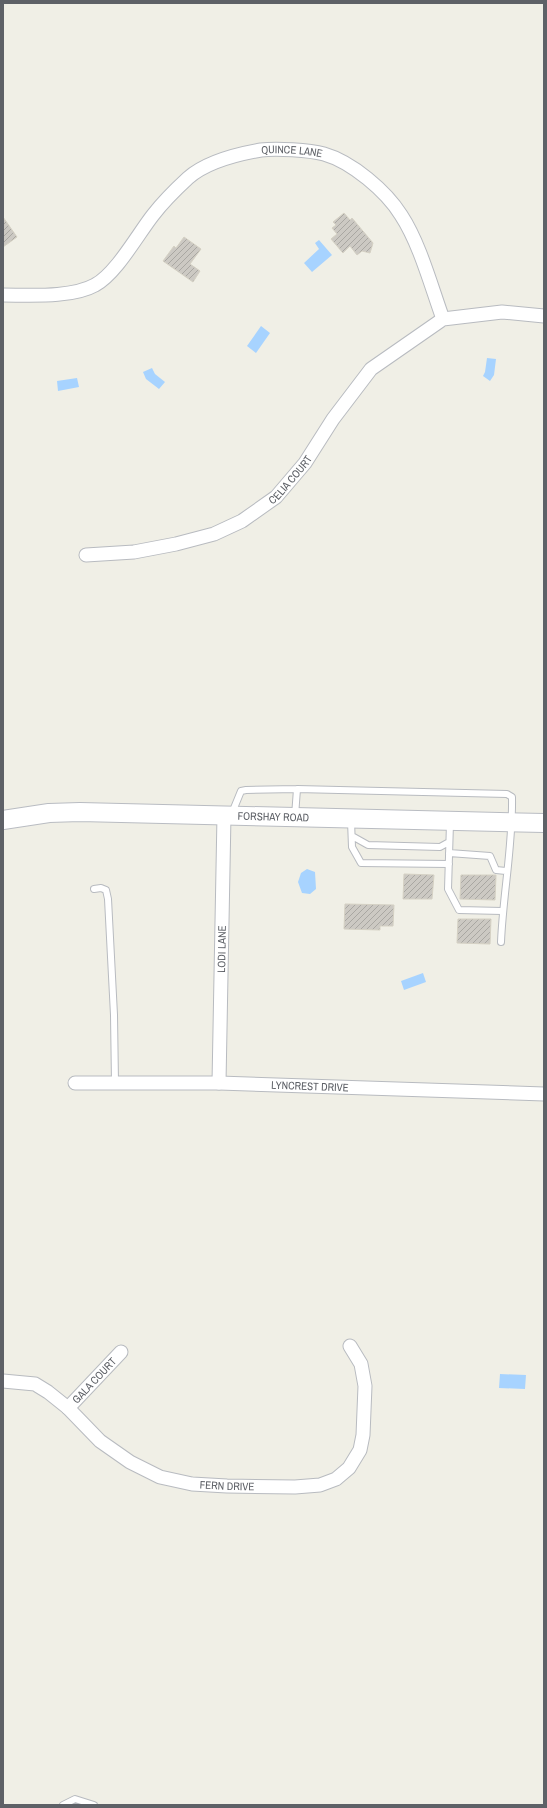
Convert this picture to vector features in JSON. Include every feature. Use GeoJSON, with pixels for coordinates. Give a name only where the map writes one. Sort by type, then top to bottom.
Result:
{"type":"FeatureCollection","features":[{"type":"Feature","properties":{"kind":"street","name":"QUINCE LANE"},"geometry":{"type":"LineString","coordinates":[[3,295],[68,294],[96,285],[115,267],[168,197],[190,176],[215,162],[243,153],[274,148],[324,154],[356,170],[384,193],[401,215],[412,236],[443,318]]}},
{"type":"Feature","properties":{"kind":"street"},"geometry":{"type":"LineString","coordinates":[[443,318],[502,312],[544,316]]}},
{"type":"Feature","properties":{"kind":"street","name":"CELIA COURT"},"geometry":{"type":"LineString","coordinates":[[86,555],[134,552],[176,544],[214,534],[242,521],[276,497],[300,469],[333,419],[372,369],[443,318]]}},
{"type":"Feature","properties":{"kind":"street","name":"FORSHAY ROAD"},"geometry":{"type":"LineString","coordinates":[[3,820],[49,813],[80,812],[295,817],[351,827],[450,821],[544,824]]}},
{"type":"Feature","properties":{"kind":"street","name":"LODI LANE"},"geometry":{"type":"LineString","coordinates":[[219,1084],[228,815]]}},
{"type":"Feature","properties":{"kind":"street","name":"LYNCREST DRIVE"},"geometry":{"type":"LineString","coordinates":[[75,1083],[219,1084],[544,1094]]}},
{"type":"Feature","properties":{"kind":"street","name":"FERN DRIVE"},"geometry":{"type":"LineString","coordinates":[[3,1381],[34,1384],[48,1392],[68,1408],[100,1441],[130,1462],[160,1477],[192,1484],[227,1486],[295,1487],[320,1485],[336,1479],[349,1468],[360,1450],[364,1435],[365,1386],[361,1364],[350,1346]]}},
{"type":"Feature","properties":{"kind":"street","name":"GALA COURT"},"geometry":{"type":"LineString","coordinates":[[68,1408],[121,1352]]}},
{"type":"Feature","properties":{"kind":"lane"},"geometry":{"type":"LineString","coordinates":[[295,817],[297,789]]}},
{"type":"Feature","properties":{"kind":"lane"},"geometry":{"type":"LineString","coordinates":[[228,815],[241,791],[246,790],[297,789],[507,794],[512,797],[512,823],[502,911],[501,942]]}},
{"type":"Feature","properties":{"kind":"lane"},"geometry":{"type":"LineString","coordinates":[[450,821],[448,889],[459,910],[502,911]]}},
{"type":"Feature","properties":{"kind":"lane"},"geometry":{"type":"LineString","coordinates":[[351,827],[368,845],[440,847],[450,842]]}},
{"type":"Feature","properties":{"kind":"lane"},"geometry":{"type":"LineString","coordinates":[[351,827],[352,847],[361,863],[449,864]]}},
{"type":"Feature","properties":{"kind":"lane"},"geometry":{"type":"LineString","coordinates":[[449,853],[490,856],[496,870],[506,871]]}},
{"type":"Feature","properties":{"kind":"lane"},"geometry":{"type":"LineString","coordinates":[[94,889],[100,888],[106,890],[108,899],[114,1015],[115,1083]]}},
{"type":"Feature","properties":{"kind":"lane"},"geometry":{"type":"LineString","coordinates":[[63,1805],[75,1799],[94,1805]]}},
{"type":"Feature","properties":{"kind":"water"},"geometry":{"type":"Polygon","coordinates":[[[319,240],[332,255],[312,272],[304,263],[319,249],[315,243],[319,240]]]}},
{"type":"Feature","properties":{"kind":"water"},"geometry":{"type":"Polygon","coordinates":[[[261,326],[270,333],[256,353],[247,346],[261,326]]]}},
{"type":"Feature","properties":{"kind":"water"},"geometry":{"type":"Polygon","coordinates":[[[487,358],[496,359],[494,375],[490,381],[483,376],[487,358]]]}},
{"type":"Feature","properties":{"kind":"water"},"geometry":{"type":"Polygon","coordinates":[[[152,368],[155,374],[165,382],[159,389],[146,379],[143,372],[152,368]]]}},
{"type":"Feature","properties":{"kind":"water"},"geometry":{"type":"Polygon","coordinates":[[[77,378],[79,387],[58,391],[57,381],[77,378]]]}},
{"type":"Feature","properties":{"kind":"water"},"geometry":{"type":"Polygon","coordinates":[[[307,869],[315,872],[316,889],[310,894],[302,893],[298,882],[301,873],[307,869]]]}},
{"type":"Feature","properties":{"kind":"water"},"geometry":{"type":"Polygon","coordinates":[[[423,973],[426,982],[404,990],[401,981],[423,973]]]}},
{"type":"Feature","properties":{"kind":"water"},"geometry":{"type":"Polygon","coordinates":[[[500,1374],[526,1375],[525,1389],[499,1388],[500,1374]]]}},
{"type":"Feature","properties":{"kind":"building"},"geometry":{"type":"Polygon","coordinates":[[[344,213],[350,220],[352,218],[373,243],[370,253],[362,251],[357,255],[350,246],[343,253],[331,239],[337,234],[332,228],[336,225],[333,222],[344,213]]]}},
{"type":"Feature","properties":{"kind":"building"},"geometry":{"type":"Polygon","coordinates":[[[3,217],[17,237],[3,247],[3,217]]]}},
{"type":"Feature","properties":{"kind":"building"},"geometry":{"type":"Polygon","coordinates":[[[184,237],[201,249],[190,264],[200,271],[193,282],[163,261],[174,246],[176,248],[184,237]]]}},
{"type":"Feature","properties":{"kind":"building"},"geometry":{"type":"Polygon","coordinates":[[[404,874],[434,875],[432,899],[403,899],[404,874]]]}},
{"type":"Feature","properties":{"kind":"building"},"geometry":{"type":"Polygon","coordinates":[[[461,875],[496,875],[495,900],[460,899],[461,875]]]}},
{"type":"Feature","properties":{"kind":"building"},"geometry":{"type":"Polygon","coordinates":[[[345,904],[394,905],[393,926],[380,926],[380,930],[344,929],[345,904]]]}},
{"type":"Feature","properties":{"kind":"building"},"geometry":{"type":"Polygon","coordinates":[[[458,919],[491,919],[490,944],[457,943],[458,919]]]}}]}
